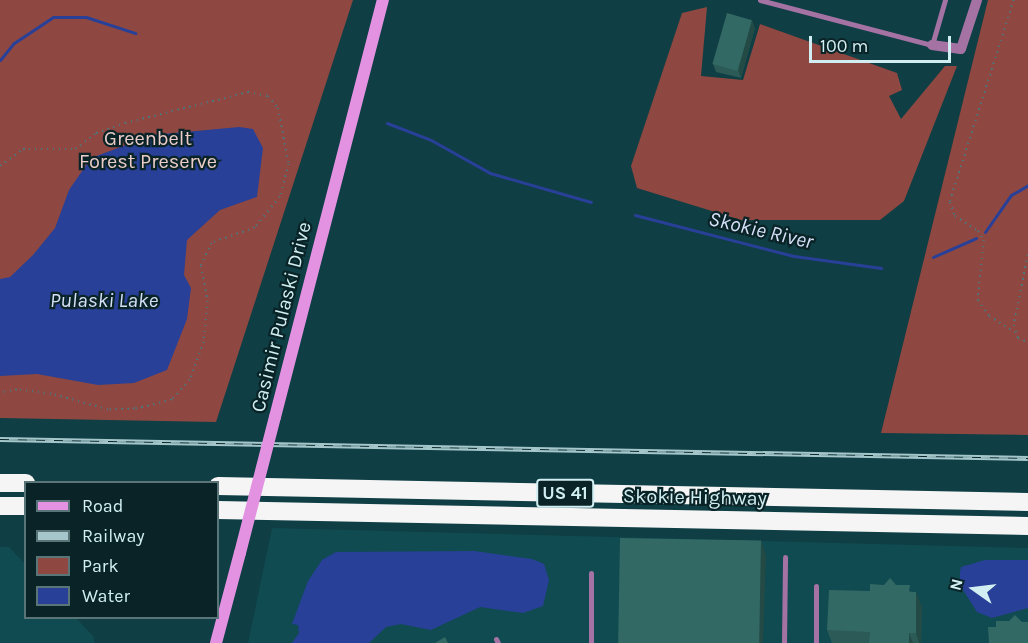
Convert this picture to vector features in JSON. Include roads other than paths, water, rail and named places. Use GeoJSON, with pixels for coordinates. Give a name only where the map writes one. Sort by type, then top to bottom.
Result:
{"type":"FeatureCollection","features":[{"type":"Feature","properties":{"kind":"highway"},"geometry":{"type":"LineString","coordinates":[[0,483],[24,483]]}},
{"type":"Feature","properties":{"kind":"highway","name":"Skokie Highway"},"geometry":{"type":"LineString","coordinates":[[219,486],[1028,502]]}},
{"type":"Feature","properties":{"kind":"highway"},"geometry":{"type":"LineString","coordinates":[[0,506],[24,506]]}},
{"type":"Feature","properties":{"kind":"highway","name":"Skokie Highway"},"geometry":{"type":"LineString","coordinates":[[219,510],[1028,526]]}},
{"type":"Feature","properties":{"kind":"street","name":"Casimir Pulaski Drive"},"geometry":{"type":"LineString","coordinates":[[216,643],[383,0]]}},
{"type":"Feature","properties":{"kind":"street"},"geometry":{"type":"LineString","coordinates":[[932,45],[961,49],[977,0]]}},
{"type":"Feature","properties":{"kind":"lane"},"geometry":{"type":"LineString","coordinates":[[760,0],[932,45],[945,0]]}},
{"type":"Feature","properties":{"kind":"lane"},"geometry":{"type":"LineString","coordinates":[[784,643],[785,557]]}},
{"type":"Feature","properties":{"kind":"lane"},"geometry":{"type":"LineString","coordinates":[[591,573],[591,643]]}},
{"type":"Feature","properties":{"kind":"lane"},"geometry":{"type":"LineString","coordinates":[[816,586],[816,643]]}},
{"type":"Feature","properties":{"kind":"water","name":"Pulaski Lake"},"geometry":{"type":"Polygon","coordinates":[[[239,127],[253,129],[263,148],[257,197],[220,210],[187,240],[184,275],[191,288],[187,319],[167,370],[134,383],[98,385],[37,374],[0,376],[0,279],[10,277],[33,255],[55,228],[69,190],[91,158],[153,135],[239,127]]]}},
{"type":"Feature","properties":{"kind":"water"},"geometry":{"type":"Polygon","coordinates":[[[474,551],[532,559],[544,564],[549,580],[543,606],[523,613],[480,607],[431,630],[401,624],[386,627],[369,643],[292,643],[299,633],[298,625],[292,624],[308,581],[322,560],[336,552],[474,551]]]}},
{"type":"Feature","properties":{"kind":"water"},"geometry":{"type":"Polygon","coordinates":[[[985,560],[1028,560],[1028,608],[992,618],[977,612],[960,585],[960,572],[961,567],[985,560]]]}},
{"type":"Feature","properties":{"kind":"waterway","name":"Skokie River"},"geometry":{"type":"LineString","coordinates":[[0,60],[14,43],[53,17],[86,17],[135,33]]}},
{"type":"Feature","properties":{"kind":"waterway","name":"Skokie River"},"geometry":{"type":"LineString","coordinates":[[387,123],[431,140],[490,173],[591,202]]}},
{"type":"Feature","properties":{"kind":"waterway","name":"Skokie River"},"geometry":{"type":"LineString","coordinates":[[985,232],[1011,195],[1028,185]]}},
{"type":"Feature","properties":{"kind":"waterway","name":"Skokie River"},"geometry":{"type":"LineString","coordinates":[[635,215],[794,256],[881,268]]}},
{"type":"Feature","properties":{"kind":"waterway","name":"Skokie River"},"geometry":{"type":"LineString","coordinates":[[933,257],[976,238]]}},
{"type":"Feature","properties":{"kind":"railway"},"geometry":{"type":"LineString","coordinates":[[0,439],[1028,458]]}},
{"type":"Feature","properties":{"kind":"park label","name":"Greenbelt Forest Preserve"},"geometry":{"type":"Point","coordinates":[148,150]}}]}
